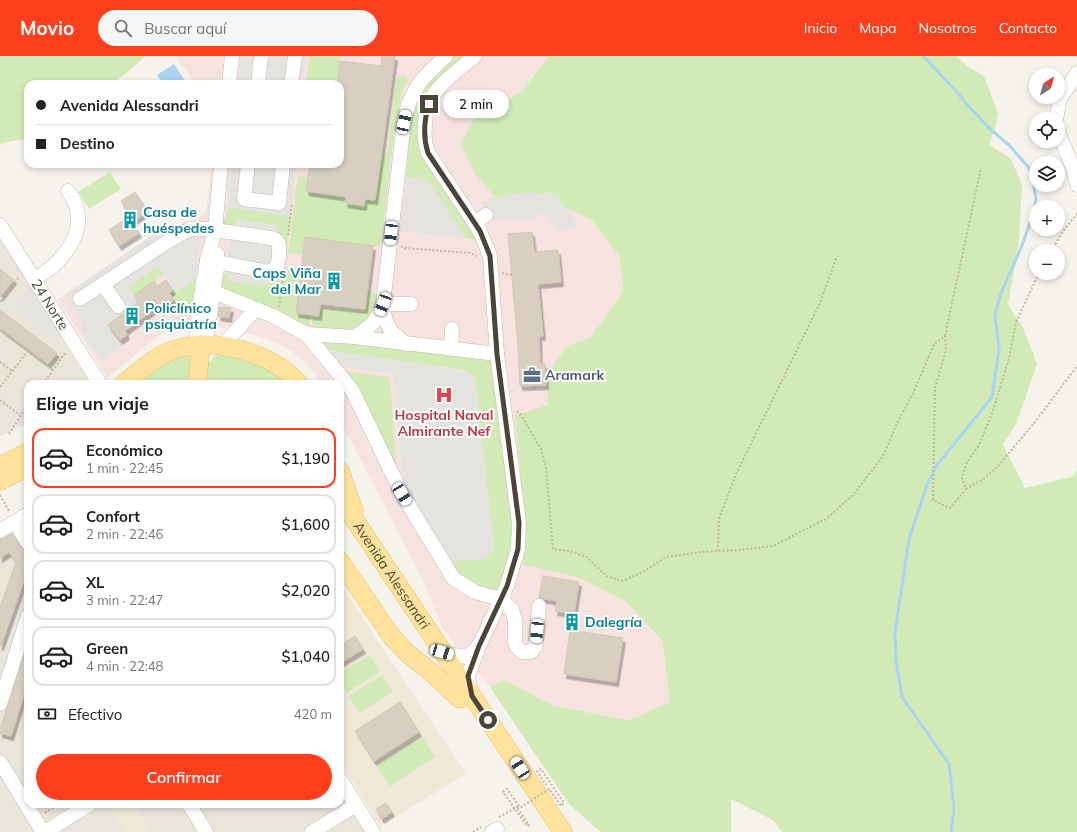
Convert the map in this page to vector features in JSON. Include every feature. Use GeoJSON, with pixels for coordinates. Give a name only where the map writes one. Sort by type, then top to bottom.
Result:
{"type":"FeatureCollection","features":[{"type":"Feature","properties":{"kind":"main road"},"geometry":{"type":"LineString","coordinates":[[197,380],[201,344]]}},
{"type":"Feature","properties":{"kind":"main road"},"geometry":{"type":"LineString","coordinates":[[128,380],[160,356],[173,350],[201,344],[222,346],[250,352],[262,357],[285,371],[295,380]]}},
{"type":"Feature","properties":{"kind":"main road"},"geometry":{"type":"LineString","coordinates":[[4,464],[24,448]]}},
{"type":"Feature","properties":{"kind":"main road"},"geometry":{"type":"LineString","coordinates":[[4,464],[24,454]]}},
{"type":"Feature","properties":{"kind":"main road"},"geometry":{"type":"LineString","coordinates":[[0,493],[24,471]]}},
{"type":"Feature","properties":{"kind":"main road"},"geometry":{"type":"LineString","coordinates":[[344,482],[362,532]]}},
{"type":"Feature","properties":{"kind":"main road","name":"Avenida Alessandri"},"geometry":{"type":"LineString","coordinates":[[344,504],[442,652],[466,697],[550,832]]}},
{"type":"Feature","properties":{"kind":"main road","name":"Avenida Alessandri"},"geometry":{"type":"LineString","coordinates":[[344,526],[563,832]]}},
{"type":"Feature","properties":{"kind":"main road"},"geometry":{"type":"LineString","coordinates":[[344,567],[392,637],[407,654],[466,697]]}},
{"type":"Feature","properties":{"kind":"street"},"geometry":{"type":"LineString","coordinates":[[229,80],[232,56]]}},
{"type":"Feature","properties":{"kind":"street"},"geometry":{"type":"LineString","coordinates":[[258,80],[261,56]]}},
{"type":"Feature","properties":{"kind":"street"},"geometry":{"type":"LineString","coordinates":[[292,80],[295,56]]}},
{"type":"Feature","properties":{"kind":"street"},"geometry":{"type":"LineString","coordinates":[[407,344],[395,336],[386,323],[383,304],[404,122],[407,106],[415,89],[423,78],[446,56]]}},
{"type":"Feature","properties":{"kind":"street"},"geometry":{"type":"LineString","coordinates":[[466,697],[468,676],[479,646],[507,586],[518,549],[519,523],[497,354],[490,256],[478,228],[428,153],[424,142],[426,112],[429,104],[438,89],[475,56]]}},
{"type":"Feature","properties":{"kind":"street"},"geometry":{"type":"LineString","coordinates":[[1057,112],[1060,99],[1077,73]]}},
{"type":"Feature","properties":{"kind":"street"},"geometry":{"type":"LineString","coordinates":[[1065,148],[1073,168],[1077,185]]}},
{"type":"Feature","properties":{"kind":"street"},"geometry":{"type":"LineString","coordinates":[[201,344],[197,334],[208,291],[213,261],[214,230],[221,168]]}},
{"type":"Feature","properties":{"kind":"street"},"geometry":{"type":"LineString","coordinates":[[248,168],[244,199],[279,203],[283,168]]}},
{"type":"Feature","properties":{"kind":"street"},"geometry":{"type":"LineString","coordinates":[[35,279],[45,273],[62,257],[69,247],[77,230],[78,209],[76,202],[68,191]]}},
{"type":"Feature","properties":{"kind":"street"},"geometry":{"type":"LineString","coordinates":[[478,228],[477,223],[486,215]]}},
{"type":"Feature","properties":{"kind":"street","name":"24 Norte"},"geometry":{"type":"LineString","coordinates":[[0,225],[98,380]]}},
{"type":"Feature","properties":{"kind":"street"},"geometry":{"type":"LineString","coordinates":[[80,299],[167,242],[190,229],[200,228],[270,238],[276,240],[280,247],[279,262],[277,267],[268,272],[213,261]]}},
{"type":"Feature","properties":{"kind":"street"},"geometry":{"type":"LineString","coordinates":[[103,284],[118,306]]}},
{"type":"Feature","properties":{"kind":"street"},"geometry":{"type":"LineString","coordinates":[[208,291],[273,316],[306,334],[344,380]]}},
{"type":"Feature","properties":{"kind":"street"},"geometry":{"type":"LineString","coordinates":[[383,304],[411,304]]}},
{"type":"Feature","properties":{"kind":"street"},"geometry":{"type":"LineString","coordinates":[[354,337],[372,325],[377,319],[383,304]]}},
{"type":"Feature","properties":{"kind":"street"},"geometry":{"type":"LineString","coordinates":[[222,346],[256,309]]}},
{"type":"Feature","properties":{"kind":"street"},"geometry":{"type":"LineString","coordinates":[[451,348],[452,329]]}},
{"type":"Feature","properties":{"kind":"street"},"geometry":{"type":"LineString","coordinates":[[306,334],[354,337],[497,354]]}},
{"type":"Feature","properties":{"kind":"street"},"geometry":{"type":"LineString","coordinates":[[344,380],[352,390],[402,494],[453,578],[475,592],[501,599],[512,610],[515,627],[514,641],[516,646],[522,652],[530,652],[534,647],[539,606]]}},
{"type":"Feature","properties":{"kind":"street"},"geometry":{"type":"LineString","coordinates":[[0,531],[24,516]]}},
{"type":"Feature","properties":{"kind":"street"},"geometry":{"type":"LineString","coordinates":[[15,522],[24,537]]}},
{"type":"Feature","properties":{"kind":"street"},"geometry":{"type":"LineString","coordinates":[[0,704],[24,629]]}},
{"type":"Feature","properties":{"kind":"street"},"geometry":{"type":"LineString","coordinates":[[442,652],[467,657],[479,646]]}},
{"type":"Feature","properties":{"kind":"street"},"geometry":{"type":"LineString","coordinates":[[0,762],[24,800]]}},
{"type":"Feature","properties":{"kind":"street"},"geometry":{"type":"LineString","coordinates":[[344,786],[374,832]]}},
{"type":"Feature","properties":{"kind":"street"},"geometry":{"type":"LineString","coordinates":[[312,832],[356,805]]}},
{"type":"Feature","properties":{"kind":"street"},"geometry":{"type":"LineString","coordinates":[[29,808],[44,832],[83,808]]}},
{"type":"Feature","properties":{"kind":"street"},"geometry":{"type":"LineString","coordinates":[[191,808],[206,832]]}},
{"type":"Feature","properties":{"kind":"path"},"geometry":{"type":"LineString","coordinates":[[981,168],[945,336],[946,350],[935,388],[933,500],[950,508],[966,489],[985,478],[998,466],[1077,366]]}},
{"type":"Feature","properties":{"kind":"path"},"geometry":{"type":"LineString","coordinates":[[288,240],[292,203]]}},
{"type":"Feature","properties":{"kind":"path"},"geometry":{"type":"LineString","coordinates":[[1055,244],[1063,231],[1077,214]]}},
{"type":"Feature","properties":{"kind":"path"},"geometry":{"type":"LineString","coordinates":[[400,245],[404,248],[470,253],[477,256],[500,273],[512,275]]}},
{"type":"Feature","properties":{"kind":"path"},"geometry":{"type":"LineString","coordinates":[[718,551],[718,519],[736,474],[820,303],[837,256]]}},
{"type":"Feature","properties":{"kind":"path"},"geometry":{"type":"LineString","coordinates":[[0,302],[27,267]]}},
{"type":"Feature","properties":{"kind":"path"},"geometry":{"type":"LineString","coordinates":[[278,312],[283,274]]}},
{"type":"Feature","properties":{"kind":"path"},"geometry":{"type":"LineString","coordinates":[[966,489],[962,478],[966,464],[979,445],[993,411],[1009,358],[1016,322],[1036,280]]}},
{"type":"Feature","properties":{"kind":"path"},"geometry":{"type":"LineString","coordinates":[[0,330],[27,352],[53,370]]}},
{"type":"Feature","properties":{"kind":"path"},"geometry":{"type":"LineString","coordinates":[[503,397],[521,415],[541,449],[546,468],[553,549],[569,551],[587,557],[606,576],[622,581],[641,573],[666,557],[773,546],[826,519],[853,495],[883,456],[899,419],[913,394],[934,344],[945,336]]}},
{"type":"Feature","properties":{"kind":"path"},"geometry":{"type":"LineString","coordinates":[[46,380],[74,341]]}},
{"type":"Feature","properties":{"kind":"path"},"geometry":{"type":"LineString","coordinates":[[0,387],[27,352]]}},
{"type":"Feature","properties":{"kind":"path"},"geometry":{"type":"LineString","coordinates":[[0,362],[12,372]]}},
{"type":"Feature","properties":{"kind":"path"},"geometry":{"type":"LineString","coordinates":[[0,400],[20,415]]}},
{"type":"Feature","properties":{"kind":"path"},"geometry":{"type":"LineString","coordinates":[[9,434],[24,410]]}},
{"type":"Feature","properties":{"kind":"path"},"geometry":{"type":"LineString","coordinates":[[0,493],[15,522]]}},
{"type":"Feature","properties":{"kind":"path"},"geometry":{"type":"LineString","coordinates":[[518,806],[507,789],[503,792],[527,826],[529,825],[518,809],[549,789],[560,806],[564,803],[541,769],[537,771],[546,785]]}},
{"type":"Feature","properties":{"kind":"shaded area","name":"Hospital Naval Almirante Nef"},"geometry":{"type":"Polygon","coordinates":[[[176,56],[547,56],[524,89],[498,107],[474,119],[526,197],[553,202],[592,220],[620,258],[623,292],[591,337],[567,346],[548,405],[524,509],[524,565],[577,577],[625,601],[662,640],[670,702],[629,720],[554,706],[504,680],[490,687],[443,629],[426,586],[344,428],[344,380],[320,380],[307,365],[292,351],[273,341],[237,330],[188,323],[161,334],[107,378],[58,299],[157,232],[182,223],[188,224],[206,213],[212,168],[344,168],[344,80],[192,80],[176,56]]]}},
{"type":"Feature","properties":{"kind":"shaded area"},"geometry":{"type":"Polygon","coordinates":[[[241,56],[305,56],[302,80],[238,80],[241,56]]]}},
{"type":"Feature","properties":{"kind":"shaded area"},"geometry":{"type":"Polygon","coordinates":[[[232,168],[296,168],[291,216],[227,207],[232,168]]]}},
{"type":"Feature","properties":{"kind":"shaded area"},"geometry":{"type":"Polygon","coordinates":[[[406,178],[428,180],[465,238],[400,231],[406,178]]]}},
{"type":"Feature","properties":{"kind":"shaded area"},"geometry":{"type":"Polygon","coordinates":[[[545,191],[561,198],[559,203],[572,216],[579,227],[556,231],[547,215],[542,213],[536,214],[534,220],[503,219],[489,221],[481,201],[518,193],[543,195],[545,191]]]}},
{"type":"Feature","properties":{"kind":"shaded area"},"geometry":{"type":"Polygon","coordinates":[[[237,220],[278,225],[276,235],[287,247],[284,265],[270,276],[269,286],[228,281],[229,273],[226,272],[231,228],[236,228],[237,220]]]}},
{"type":"Feature","properties":{"kind":"shaded area"},"geometry":{"type":"Polygon","coordinates":[[[185,223],[188,224],[200,242],[195,279],[177,292],[158,266],[128,287],[139,301],[108,325],[123,345],[101,361],[80,329],[84,325],[65,295],[157,232],[185,223]]]}},
{"type":"Feature","properties":{"kind":"shaded area"},"geometry":{"type":"Polygon","coordinates":[[[0,238],[88,380],[24,380],[24,426],[0,436],[0,238]]]}},
{"type":"Feature","properties":{"kind":"shaded area"},"geometry":{"type":"Polygon","coordinates":[[[32,285],[62,334],[58,337],[50,337],[14,309],[32,285]]]}},
{"type":"Feature","properties":{"kind":"shaded area","name":"Hospital Naval Almirante Nef"},"geometry":{"type":"Polygon","coordinates":[[[324,350],[464,371],[475,379],[494,547],[489,556],[483,559],[458,560],[454,564],[403,483],[394,374],[340,366],[324,350]]]}},
{"type":"Feature","properties":{"kind":"shaded area"},"geometry":{"type":"Polygon","coordinates":[[[24,521],[24,808],[344,808],[344,798],[366,832],[0,832],[0,536],[24,521]]]}},
{"type":"Feature","properties":{"kind":"shaded area"},"geometry":{"type":"Polygon","coordinates":[[[344,590],[466,774],[380,826],[344,768],[344,590]]]}},
{"type":"Feature","properties":{"kind":"shaded area"},"geometry":{"type":"Polygon","coordinates":[[[110,808],[136,808],[151,832],[125,832],[110,808]]]}},
{"type":"Feature","properties":{"kind":"green space"},"geometry":{"type":"Polygon","coordinates":[[[0,56],[145,56],[116,80],[24,80],[24,139],[6,142],[0,145],[0,56]]]}},
{"type":"Feature","properties":{"kind":"green space"},"geometry":{"type":"Polygon","coordinates":[[[310,56],[341,56],[338,80],[307,80],[310,56]]]}},
{"type":"Feature","properties":{"kind":"green space"},"geometry":{"type":"Polygon","coordinates":[[[454,56],[466,56],[421,107],[418,131],[424,159],[470,225],[476,240],[465,238],[428,180],[406,178],[412,104],[431,78],[454,56]]]}},
{"type":"Feature","properties":{"kind":"green space"},"geometry":{"type":"Polygon","coordinates":[[[547,56],[956,56],[970,68],[984,76],[998,113],[995,129],[989,144],[1011,159],[1022,185],[1019,242],[1008,305],[1023,328],[1037,364],[1017,422],[1003,445],[1025,488],[1072,477],[1077,470],[1077,832],[782,832],[773,820],[731,799],[731,832],[601,832],[569,804],[490,687],[504,680],[554,706],[629,720],[670,702],[662,640],[625,601],[577,577],[524,565],[524,509],[515,415],[548,405],[547,375],[567,346],[591,337],[623,292],[620,258],[592,220],[553,202],[526,197],[495,197],[476,175],[461,144],[474,119],[498,107],[524,89],[546,60],[547,56]]]}},
{"type":"Feature","properties":{"kind":"green space"},"geometry":{"type":"Polygon","coordinates":[[[399,76],[405,76],[408,80],[401,94],[391,156],[381,247],[305,237],[303,255],[288,253],[298,175],[308,177],[306,191],[375,200],[382,154],[387,155],[396,78],[399,76]]]}},
{"type":"Feature","properties":{"kind":"green space"},"geometry":{"type":"Polygon","coordinates":[[[110,172],[121,189],[89,209],[78,192],[110,172]]]}},
{"type":"Feature","properties":{"kind":"green space"},"geometry":{"type":"Polygon","coordinates":[[[227,207],[291,216],[287,247],[276,235],[278,225],[237,220],[236,228],[223,224],[223,218],[226,218],[227,207]]]}},
{"type":"Feature","properties":{"kind":"green space"},"geometry":{"type":"Polygon","coordinates":[[[162,263],[177,266],[134,295],[128,287],[162,263]]]}},
{"type":"Feature","properties":{"kind":"green space"},"geometry":{"type":"Polygon","coordinates":[[[284,267],[301,270],[296,313],[310,315],[309,327],[227,290],[220,281],[223,273],[229,273],[228,281],[269,285],[270,276],[284,267]]]}},
{"type":"Feature","properties":{"kind":"green space"},"geometry":{"type":"Polygon","coordinates":[[[195,279],[198,279],[194,306],[191,306],[191,312],[179,310],[169,293],[175,289],[177,292],[195,279]]]}},
{"type":"Feature","properties":{"kind":"green space"},"geometry":{"type":"Polygon","coordinates":[[[367,291],[373,291],[377,295],[373,309],[368,318],[361,324],[354,328],[345,330],[311,328],[313,315],[319,315],[320,308],[365,312],[367,291]]]}},
{"type":"Feature","properties":{"kind":"green space"},"geometry":{"type":"Polygon","coordinates":[[[351,341],[492,360],[514,519],[513,547],[498,592],[478,587],[464,580],[455,570],[454,564],[458,560],[483,559],[494,547],[475,378],[464,370],[324,350],[324,342],[351,341]]]}},
{"type":"Feature","properties":{"kind":"green space"},"geometry":{"type":"Polygon","coordinates":[[[191,353],[189,380],[132,380],[161,361],[191,353]]]}},
{"type":"Feature","properties":{"kind":"green space"},"geometry":{"type":"Polygon","coordinates":[[[218,354],[230,355],[254,361],[284,380],[205,380],[208,363],[218,354]]]}},
{"type":"Feature","properties":{"kind":"green space"},"geometry":{"type":"Polygon","coordinates":[[[341,371],[390,377],[397,475],[341,371]]]}},
{"type":"Feature","properties":{"kind":"green space"},"geometry":{"type":"Polygon","coordinates":[[[370,655],[380,672],[347,693],[344,688],[344,671],[370,655]]]}},
{"type":"Feature","properties":{"kind":"green space"},"geometry":{"type":"Polygon","coordinates":[[[382,675],[393,692],[359,713],[349,696],[382,675]]]}},
{"type":"Feature","properties":{"kind":"green space"},"geometry":{"type":"Polygon","coordinates":[[[422,737],[435,757],[390,786],[377,766],[422,737]]]}},
{"type":"Feature","properties":{"kind":"water"},"geometry":{"type":"Polygon","coordinates":[[[174,64],[184,80],[160,80],[157,75],[174,64]]]}},
{"type":"Feature","properties":{"kind":"building"},"geometry":{"type":"Polygon","coordinates":[[[382,56],[395,56],[375,200],[365,199],[364,206],[345,203],[346,197],[306,191],[309,168],[344,168],[344,80],[338,80],[340,61],[381,66],[382,56]]]}},
{"type":"Feature","properties":{"kind":"building","name":"Casa de huéspedes"},"geometry":{"type":"Polygon","coordinates":[[[135,192],[148,211],[132,222],[139,233],[119,246],[109,230],[127,218],[129,212],[121,201],[135,192]]]}},
{"type":"Feature","properties":{"kind":"building"},"geometry":{"type":"Polygon","coordinates":[[[532,232],[534,252],[558,250],[561,282],[538,284],[543,336],[539,336],[540,364],[545,364],[546,385],[520,386],[518,345],[508,234],[532,232]]]}},
{"type":"Feature","properties":{"kind":"building","name":"Caps Viña del Mar"},"geometry":{"type":"Polygon","coordinates":[[[305,237],[373,246],[365,309],[320,304],[319,316],[296,313],[305,237]]]}},
{"type":"Feature","properties":{"kind":"building"},"geometry":{"type":"Polygon","coordinates":[[[0,269],[14,280],[0,297],[0,269]]]}},
{"type":"Feature","properties":{"kind":"building","name":"Policlínico psiquiatría"},"geometry":{"type":"Polygon","coordinates":[[[166,280],[173,290],[169,293],[174,300],[163,308],[161,304],[125,331],[127,335],[120,340],[108,325],[139,302],[134,295],[154,281],[158,286],[166,280]]]}},
{"type":"Feature","properties":{"kind":"building"},"geometry":{"type":"Polygon","coordinates":[[[220,307],[231,308],[229,318],[218,316],[220,307]]]}},
{"type":"Feature","properties":{"kind":"building"},"geometry":{"type":"Polygon","coordinates":[[[0,310],[57,353],[48,364],[0,328],[0,310]]]}},
{"type":"Feature","properties":{"kind":"building"},"geometry":{"type":"Polygon","coordinates":[[[12,534],[24,551],[24,580],[1,646],[0,608],[16,562],[9,552],[0,558],[0,539],[12,534]]]}},
{"type":"Feature","properties":{"kind":"building"},"geometry":{"type":"Polygon","coordinates":[[[543,576],[579,582],[574,614],[555,611],[557,601],[539,598],[543,576]]]}},
{"type":"Feature","properties":{"kind":"building","name":"Dalegría"},"geometry":{"type":"Polygon","coordinates":[[[570,630],[623,638],[616,682],[564,674],[570,630]]]}},
{"type":"Feature","properties":{"kind":"building"},"geometry":{"type":"Polygon","coordinates":[[[355,636],[363,649],[344,661],[344,643],[355,636]]]}},
{"type":"Feature","properties":{"kind":"building"},"geometry":{"type":"Polygon","coordinates":[[[24,656],[24,695],[11,736],[0,733],[24,656]]]}},
{"type":"Feature","properties":{"kind":"building"},"geometry":{"type":"Polygon","coordinates":[[[400,702],[419,732],[374,761],[355,731],[400,702]]]}},
{"type":"Feature","properties":{"kind":"building"},"geometry":{"type":"Polygon","coordinates":[[[386,803],[392,812],[382,819],[376,809],[386,803]]]}},
{"type":"Feature","properties":{"kind":"waterway"},"geometry":{"type":"LineString","coordinates":[[923,56],[969,107],[989,128],[1010,146],[1029,168],[1033,180],[1036,200],[1032,217],[1021,248],[1001,293],[995,315],[999,349],[992,397],[937,465],[927,485],[909,539],[895,632],[896,660],[902,697],[949,764],[954,808],[951,832]]}},
{"type":"Feature","properties":{"kind":"place","name":"Casa de huéspedes"},"geometry":{"type":"Point","coordinates":[130,220]}},
{"type":"Feature","properties":{"kind":"place","name":"Caps Viña del Mar"},"geometry":{"type":"Point","coordinates":[334,281]}},
{"type":"Feature","properties":{"kind":"place","name":"Policlínico psiquiatría"},"geometry":{"type":"Point","coordinates":[132,316]}},
{"type":"Feature","properties":{"kind":"place","name":"Aramark"},"geometry":{"type":"Point","coordinates":[532,375]}},
{"type":"Feature","properties":{"kind":"place","name":"Hospital Naval Almirante Nef"},"geometry":{"type":"Point","coordinates":[444,395]}},
{"type":"Feature","properties":{"kind":"place","name":"Dalegría"},"geometry":{"type":"Point","coordinates":[572,622]}},
{"type":"Feature","properties":{"kind":"route"},"geometry":{"type":"LineString","coordinates":[[429,104],[426,112],[424,128],[424,142],[428,153],[480,231],[490,256],[497,354],[519,523],[518,549],[507,586],[479,646],[468,676],[472,696],[488,720]]}}]}
